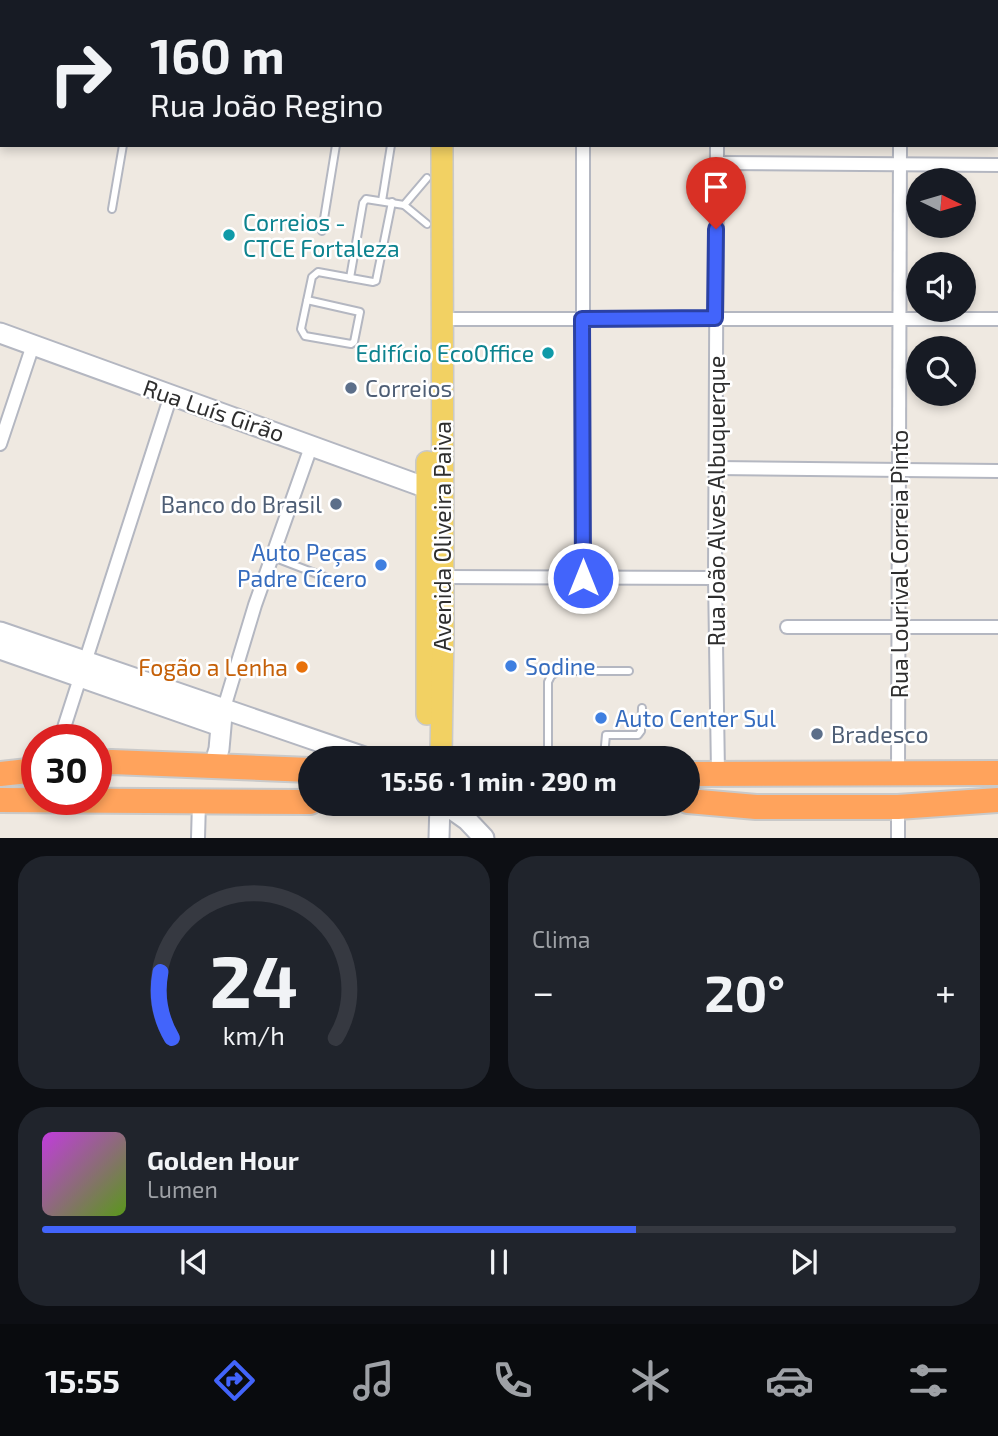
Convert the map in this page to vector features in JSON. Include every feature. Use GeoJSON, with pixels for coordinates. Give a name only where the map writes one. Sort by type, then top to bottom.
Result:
{"type":"FeatureCollection","features":[{"type":"Feature","properties":{"kind":"highway"},"geometry":{"type":"LineString","coordinates":[[112,765],[298,770]]}},
{"type":"Feature","properties":{"kind":"highway"},"geometry":{"type":"LineString","coordinates":[[112,771],[118,773],[125,782],[122,792],[112,798]]}},
{"type":"Feature","properties":{"kind":"highway"},"geometry":{"type":"LineString","coordinates":[[0,774],[21,772]]}},
{"type":"Feature","properties":{"kind":"highway"},"geometry":{"type":"LineString","coordinates":[[700,774],[998,773]]}},
{"type":"Feature","properties":{"kind":"highway"},"geometry":{"type":"LineString","coordinates":[[0,800],[21,800]]}},
{"type":"Feature","properties":{"kind":"highway"},"geometry":{"type":"LineString","coordinates":[[700,802],[756,807],[898,807],[998,800]]}},
{"type":"Feature","properties":{"kind":"highway"},"geometry":{"type":"LineString","coordinates":[[112,801],[298,802]]}},
{"type":"Feature","properties":{"kind":"main road","name":"Avenida Oliveira Paiva"},"geometry":{"type":"LineString","coordinates":[[427,746],[428,147]]}},
{"type":"Feature","properties":{"kind":"main road","name":"Avenida Oliveira Paiva"},"geometry":{"type":"LineString","coordinates":[[442,147],[441,318],[446,704],[442,746]]}},
{"type":"Feature","properties":{"kind":"main road","name":"Rua Luís Girão"},"geometry":{"type":"LineString","coordinates":[[0,333],[312,444],[427,488]]}},
{"type":"Feature","properties":{"kind":"main road"},"geometry":{"type":"LineString","coordinates":[[0,632],[82,670]]}},
{"type":"Feature","properties":{"kind":"main road"},"geometry":{"type":"LineString","coordinates":[[0,649],[82,670],[222,717],[322,746]]}},
{"type":"Feature","properties":{"kind":"main road"},"geometry":{"type":"LineString","coordinates":[[214,766],[219,749],[222,717]]}},
{"type":"Feature","properties":{"kind":"main road"},"geometry":{"type":"LineString","coordinates":[[428,816],[428,838]]}},
{"type":"Feature","properties":{"kind":"main road"},"geometry":{"type":"LineString","coordinates":[[439,838],[441,816]]}},
{"type":"Feature","properties":{"kind":"main road"},"geometry":{"type":"LineString","coordinates":[[460,816],[484,838]]}},
{"type":"Feature","properties":{"kind":"street"},"geometry":{"type":"LineString","coordinates":[[583,147],[583,578]]}},
{"type":"Feature","properties":{"kind":"street","name":"Rua João Alves Albuquerque"},"geometry":{"type":"LineString","coordinates":[[717,147],[715,579],[718,773]]}},
{"type":"Feature","properties":{"kind":"street","name":"Rua Lourival Correia Pìnto"},"geometry":{"type":"LineString","coordinates":[[898,773],[900,147]]}},
{"type":"Feature","properties":{"kind":"street"},"geometry":{"type":"LineString","coordinates":[[718,163],[998,164]]}},
{"type":"Feature","properties":{"kind":"street"},"geometry":{"type":"LineString","coordinates":[[441,318],[998,319]]}},
{"type":"Feature","properties":{"kind":"street"},"geometry":{"type":"LineString","coordinates":[[0,444],[33,345]]}},
{"type":"Feature","properties":{"kind":"street"},"geometry":{"type":"LineString","coordinates":[[65,724],[170,395]]}},
{"type":"Feature","properties":{"kind":"street"},"geometry":{"type":"LineString","coordinates":[[222,717],[229,686],[271,557],[312,444]]}},
{"type":"Feature","properties":{"kind":"street"},"geometry":{"type":"LineString","coordinates":[[716,468],[998,471]]}},
{"type":"Feature","properties":{"kind":"street"},"geometry":{"type":"LineString","coordinates":[[443,577],[715,579]]}},
{"type":"Feature","properties":{"kind":"street"},"geometry":{"type":"LineString","coordinates":[[787,627],[998,627]]}},
{"type":"Feature","properties":{"kind":"street"},"geometry":{"type":"LineString","coordinates":[[198,838],[199,802]]}},
{"type":"Feature","properties":{"kind":"street"},"geometry":{"type":"LineString","coordinates":[[898,807],[898,838]]}},
{"type":"Feature","properties":{"kind":"lane"},"geometry":{"type":"LineString","coordinates":[[112,209],[123,147]]}},
{"type":"Feature","properties":{"kind":"lane"},"geometry":{"type":"LineString","coordinates":[[322,231],[336,147]]}},
{"type":"Feature","properties":{"kind":"lane"},"geometry":{"type":"LineString","coordinates":[[382,201],[391,147]]}},
{"type":"Feature","properties":{"kind":"lane"},"geometry":{"type":"LineString","coordinates":[[404,205],[428,178]]}},
{"type":"Feature","properties":{"kind":"lane"},"geometry":{"type":"LineString","coordinates":[[350,278],[363,203],[366,199],[404,205],[428,224]]}},
{"type":"Feature","properties":{"kind":"lane"},"geometry":{"type":"LineString","coordinates":[[307,300],[360,312],[354,342],[351,344],[304,336],[301,329],[307,300],[312,277],[315,273],[373,282],[379,277],[392,202]]}},
{"type":"Feature","properties":{"kind":"lane"},"geometry":{"type":"LineString","coordinates":[[271,557],[338,582]]}},
{"type":"Feature","properties":{"kind":"lane"},"geometry":{"type":"LineString","coordinates":[[548,746],[548,682],[551,676],[558,671],[629,671]]}},
{"type":"Feature","properties":{"kind":"lane"},"geometry":{"type":"LineString","coordinates":[[605,746],[606,735],[638,735],[641,731],[642,708]]}},
{"type":"Feature","properties":{"kind":"place","name":"Correios - CTCE Fortaleza"},"geometry":{"type":"Point","coordinates":[229,235]}},
{"type":"Feature","properties":{"kind":"place","name":"Edifício EcoOffice"},"geometry":{"type":"Point","coordinates":[548,353]}},
{"type":"Feature","properties":{"kind":"place","name":"Correios"},"geometry":{"type":"Point","coordinates":[351,388]}},
{"type":"Feature","properties":{"kind":"place","name":"Banco do Brasil"},"geometry":{"type":"Point","coordinates":[336,504]}},
{"type":"Feature","properties":{"kind":"place","name":"Auto Peças Padre Cícero"},"geometry":{"type":"Point","coordinates":[381,565]}},
{"type":"Feature","properties":{"kind":"place","name":"Sodine"},"geometry":{"type":"Point","coordinates":[511,666]}},
{"type":"Feature","properties":{"kind":"place","name":"Fogão a Lenha"},"geometry":{"type":"Point","coordinates":[302,667]}},
{"type":"Feature","properties":{"kind":"place","name":"Auto Center Sul"},"geometry":{"type":"Point","coordinates":[601,718]}},
{"type":"Feature","properties":{"kind":"place","name":"Bradesco"},"geometry":{"type":"Point","coordinates":[817,734]}},
{"type":"Feature","properties":{"kind":"route"},"geometry":{"type":"LineString","coordinates":[[583,578],[582,319],[715,318],[716,229]]}}]}
